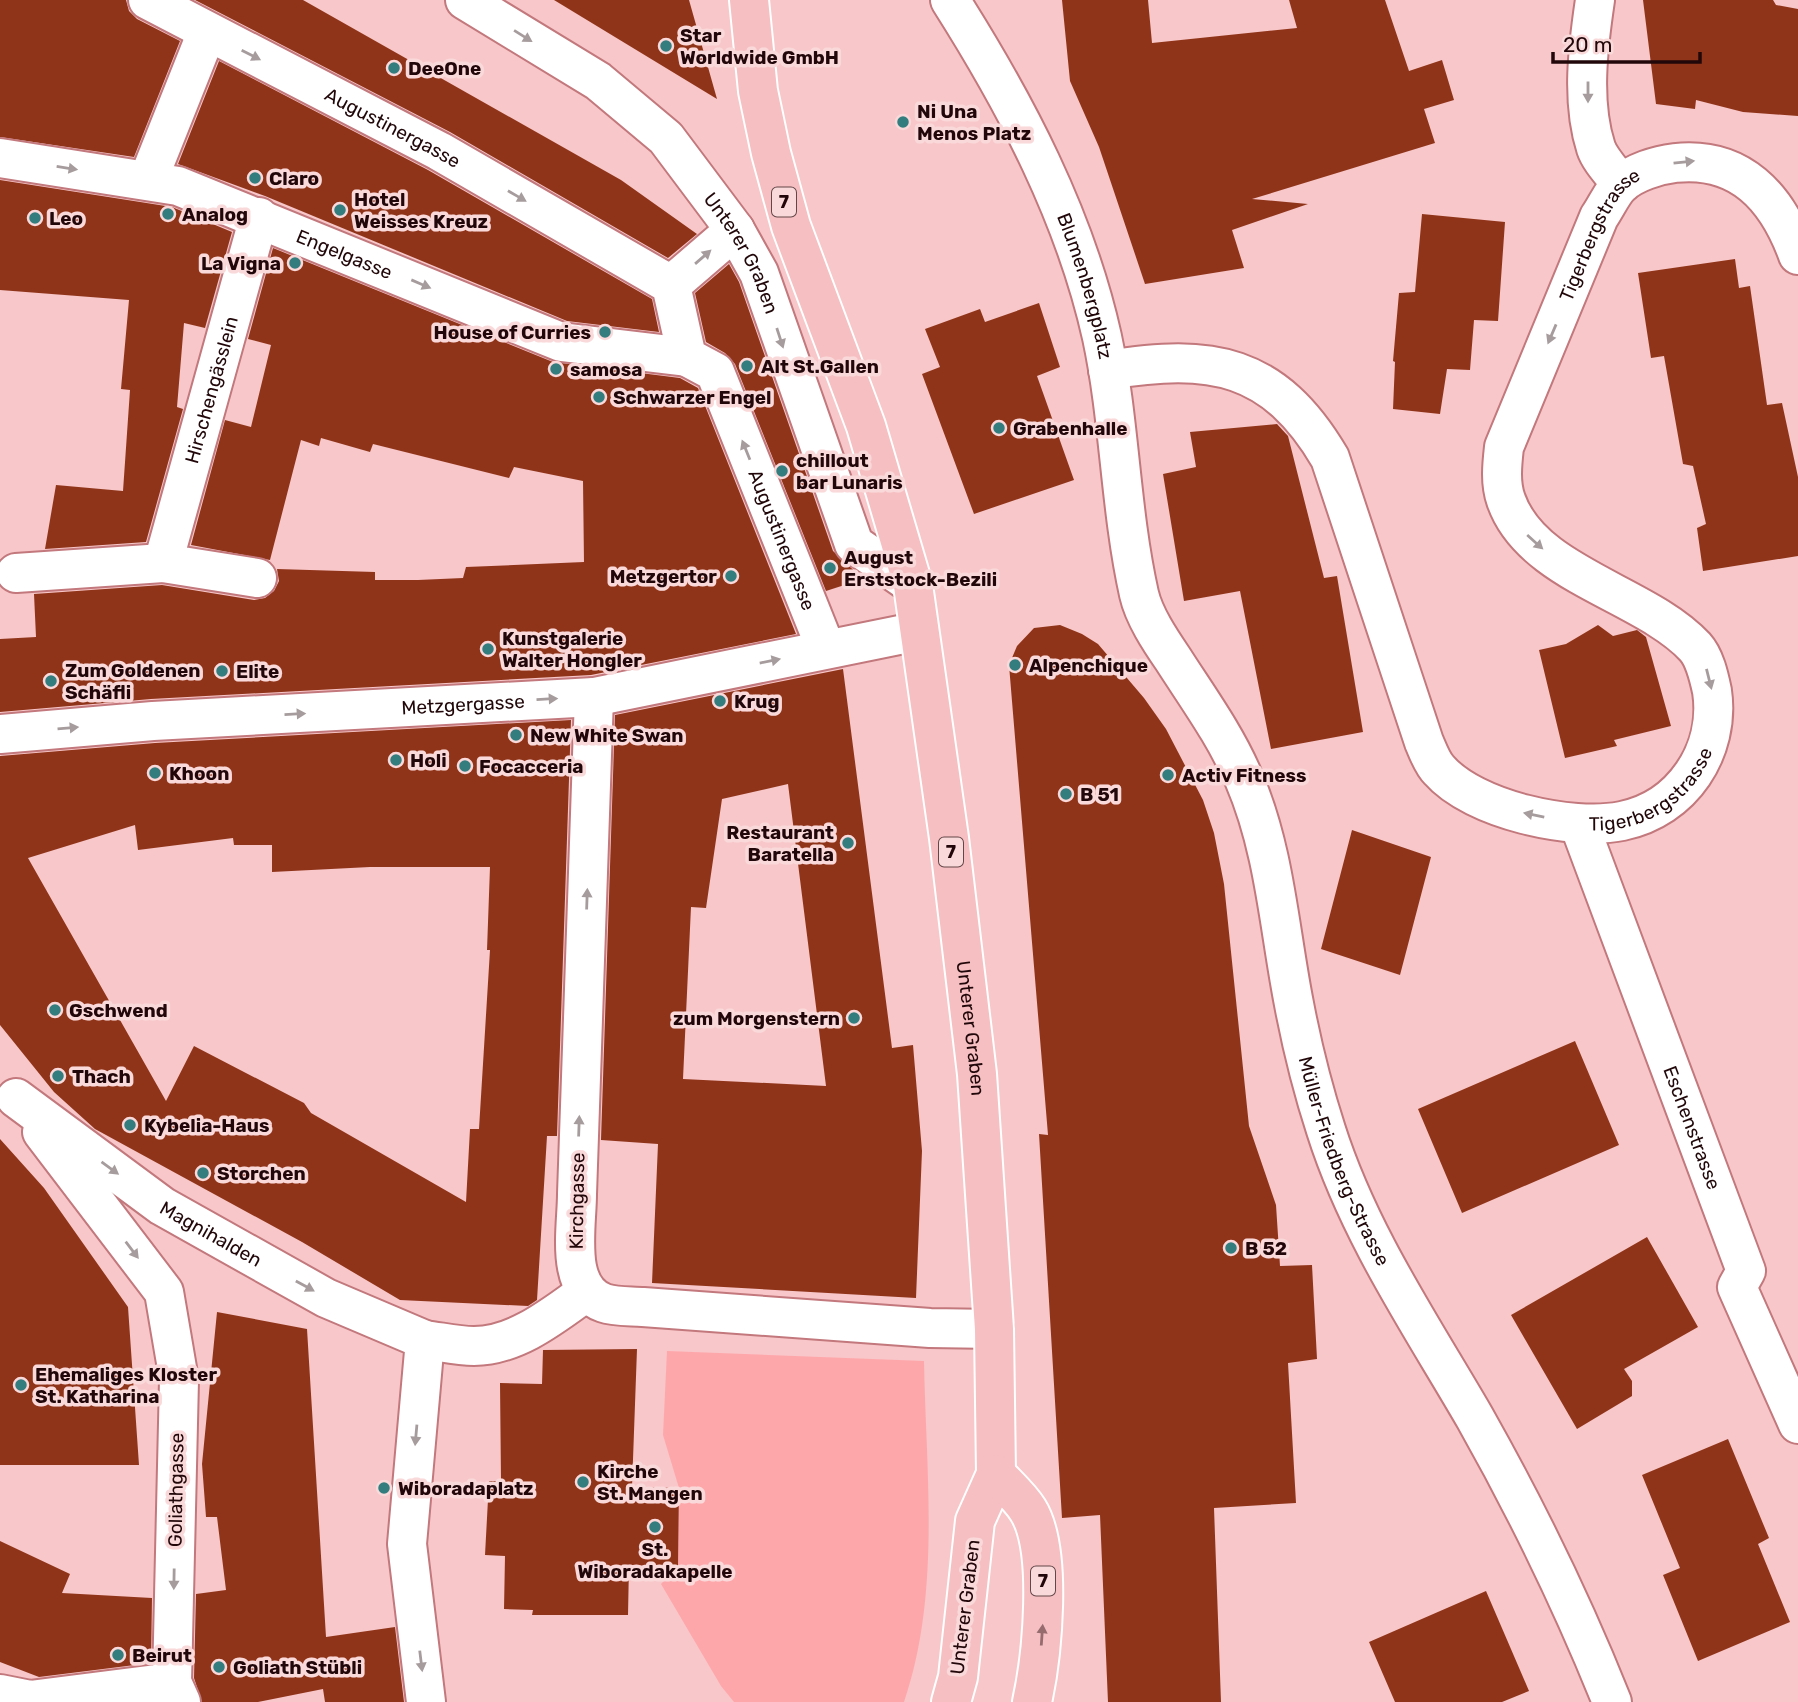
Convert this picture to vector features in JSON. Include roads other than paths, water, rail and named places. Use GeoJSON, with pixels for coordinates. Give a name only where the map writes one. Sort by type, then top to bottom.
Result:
{"type":"FeatureCollection","features":[{"type":"Feature","properties":{"kind":"main road","name":"Unterer Graben"},"geometry":{"type":"LineString","coordinates":[[749,0],[758,91],[791,226],[866,426],[913,585],[949,838],[977,1074],[994,1329],[996,1474],[975,1521],[958,1677],[951,1702]]}},
{"type":"Feature","properties":{"kind":"main road","name":"7"},"geometry":{"type":"LineString","coordinates":[[996,1474],[1029,1511],[1043,1562],[1040,1655],[1032,1702]]}},
{"type":"Feature","properties":{"kind":"street","name":"Augustinergasse"},"geometry":{"type":"LineString","coordinates":[[148,0],[207,33],[439,151],[671,285]]}},
{"type":"Feature","properties":{"kind":"street","name":"Unterer Graben"},"geometry":{"type":"LineString","coordinates":[[465,0],[598,81],[666,138],[736,230],[759,273],[854,544],[913,585]]}},
{"type":"Feature","properties":{"kind":"street","name":"Blumenbergplatz"},"geometry":{"type":"LineString","coordinates":[[950,0],[982,49],[1055,191],[1083,264],[1108,370],[1139,599]]}},
{"type":"Feature","properties":{"kind":"street"},"geometry":{"type":"LineString","coordinates":[[1595,0],[1588,46],[1588,106],[1597,149],[1621,184]]}},
{"type":"Feature","properties":{"kind":"street"},"geometry":{"type":"LineString","coordinates":[[148,180],[207,33]]}},
{"type":"Feature","properties":{"kind":"street","name":"Engelgasse"},"geometry":{"type":"LineString","coordinates":[[0,158],[178,186],[561,342],[687,357]]}},
{"type":"Feature","properties":{"kind":"street","name":"Tigerbergstrasse"},"geometry":{"type":"LineString","coordinates":[[1108,370],[1157,362],[1205,362],[1240,372],[1292,407],[1314,431],[1330,458],[1424,742],[1438,769],[1468,794],[1510,810],[1579,824],[1623,821],[1655,808],[1683,789],[1702,761],[1712,732],[1714,704],[1709,676],[1698,649],[1677,630],[1552,556],[1524,531],[1506,501],[1502,477],[1504,447],[1599,217],[1621,184],[1657,165],[1701,160],[1735,171],[1763,191],[1792,239],[1798,255]]}},
{"type":"Feature","properties":{"kind":"street","name":"Hirschengässlein"},"geometry":{"type":"LineString","coordinates":[[163,564],[259,217]]}},
{"type":"Feature","properties":{"kind":"street"},"geometry":{"type":"LineString","coordinates":[[687,357],[671,285],[736,230]]}},
{"type":"Feature","properties":{"kind":"street","name":"Augustinergasse"},"geometry":{"type":"LineString","coordinates":[[687,357],[715,372],[826,649]]}},
{"type":"Feature","properties":{"kind":"street"},"geometry":{"type":"LineString","coordinates":[[16,573],[163,564],[257,578]]}},
{"type":"Feature","properties":{"kind":"street","name":"Müller-Friedberg-Strasse"},"geometry":{"type":"LineString","coordinates":[[1139,599],[1160,640],[1222,736],[1244,778],[1263,832],[1276,885],[1294,1006],[1326,1132],[1364,1222],[1560,1577],[1612,1702]]}},
{"type":"Feature","properties":{"kind":"street","name":"Metzgergasse"},"geometry":{"type":"LineString","coordinates":[[0,734],[153,721],[593,697],[919,631]]}},
{"type":"Feature","properties":{"kind":"street","name":"Kirchgasse"},"geometry":{"type":"LineString","coordinates":[[586,1292],[577,1273],[577,1194],[593,697]]}},
{"type":"Feature","properties":{"kind":"street","name":"Eschenstrasse"},"geometry":{"type":"LineString","coordinates":[[1579,824],[1746,1271],[1737,1287],[1798,1424]]}},
{"type":"Feature","properties":{"kind":"street","name":"Magnihalden"},"geometry":{"type":"LineString","coordinates":[[8,1089],[162,1206],[326,1298],[369,1319],[425,1340],[475,1346],[511,1338],[541,1324],[586,1292]]}},
{"type":"Feature","properties":{"kind":"street","name":"Goliathgasse"},"geometry":{"type":"LineString","coordinates":[[8,1089],[164,1292],[178,1380],[176,1692]]}},
{"type":"Feature","properties":{"kind":"street"},"geometry":{"type":"LineString","coordinates":[[586,1292],[604,1303],[643,1307],[930,1328],[994,1329]]}},
{"type":"Feature","properties":{"kind":"street"},"geometry":{"type":"LineString","coordinates":[[425,1340],[407,1544],[426,1702]]}},
{"type":"Feature","properties":{"kind":"street"},"geometry":{"type":"LineString","coordinates":[[0,1694],[30,1700],[176,1692]]}},
{"type":"Feature","properties":{"kind":"place","name":"Star Worldwide GmbH"},"geometry":{"type":"Point","coordinates":[666,46]}},
{"type":"Feature","properties":{"kind":"place","name":"DeeOne"},"geometry":{"type":"Point","coordinates":[394,68]}},
{"type":"Feature","properties":{"kind":"place","name":"Ni Una Menos Platz"},"geometry":{"type":"Point","coordinates":[903,122]}},
{"type":"Feature","properties":{"kind":"place","name":"Claro"},"geometry":{"type":"Point","coordinates":[255,178]}},
{"type":"Feature","properties":{"kind":"place","name":"Hotel Weisses Kreuz"},"geometry":{"type":"Point","coordinates":[340,210]}},
{"type":"Feature","properties":{"kind":"place","name":"Analog"},"geometry":{"type":"Point","coordinates":[168,214]}},
{"type":"Feature","properties":{"kind":"place","name":"Leo"},"geometry":{"type":"Point","coordinates":[35,218]}},
{"type":"Feature","properties":{"kind":"place","name":"La Vigna"},"geometry":{"type":"Point","coordinates":[295,263]}},
{"type":"Feature","properties":{"kind":"place","name":"House of Curries"},"geometry":{"type":"Point","coordinates":[605,332]}},
{"type":"Feature","properties":{"kind":"place","name":"Alt St.Gallen"},"geometry":{"type":"Point","coordinates":[747,366]}},
{"type":"Feature","properties":{"kind":"place","name":"samosa"},"geometry":{"type":"Point","coordinates":[556,369]}},
{"type":"Feature","properties":{"kind":"place","name":"Schwarzer Engel"},"geometry":{"type":"Point","coordinates":[599,397]}},
{"type":"Feature","properties":{"kind":"place","name":"Grabenhalle"},"geometry":{"type":"Point","coordinates":[999,428]}},
{"type":"Feature","properties":{"kind":"place","name":"chillout bar Lunaris"},"geometry":{"type":"Point","coordinates":[782,471]}},
{"type":"Feature","properties":{"kind":"place","name":"August Erststock-Bezili"},"geometry":{"type":"Point","coordinates":[830,568]}},
{"type":"Feature","properties":{"kind":"place","name":"Metzgertor"},"geometry":{"type":"Point","coordinates":[731,576]}},
{"type":"Feature","properties":{"kind":"place","name":"Kunstgalerie Walter Hongler"},"geometry":{"type":"Point","coordinates":[488,649]}},
{"type":"Feature","properties":{"kind":"place","name":"Alpenchique"},"geometry":{"type":"Point","coordinates":[1015,665]}},
{"type":"Feature","properties":{"kind":"place","name":"Elite"},"geometry":{"type":"Point","coordinates":[222,671]}},
{"type":"Feature","properties":{"kind":"place","name":"Zum Goldenen Schäfli"},"geometry":{"type":"Point","coordinates":[51,681]}},
{"type":"Feature","properties":{"kind":"place","name":"Krug"},"geometry":{"type":"Point","coordinates":[720,701]}},
{"type":"Feature","properties":{"kind":"place","name":"New White Swan"},"geometry":{"type":"Point","coordinates":[516,735]}},
{"type":"Feature","properties":{"kind":"place","name":"Holi"},"geometry":{"type":"Point","coordinates":[396,760]}},
{"type":"Feature","properties":{"kind":"place","name":"Focacceria"},"geometry":{"type":"Point","coordinates":[465,766]}},
{"type":"Feature","properties":{"kind":"place","name":"Khoon"},"geometry":{"type":"Point","coordinates":[155,773]}},
{"type":"Feature","properties":{"kind":"place","name":"Activ Fitness"},"geometry":{"type":"Point","coordinates":[1168,775]}},
{"type":"Feature","properties":{"kind":"place","name":"B 51"},"geometry":{"type":"Point","coordinates":[1066,794]}},
{"type":"Feature","properties":{"kind":"place","name":"Restaurant Baratella"},"geometry":{"type":"Point","coordinates":[848,843]}},
{"type":"Feature","properties":{"kind":"place","name":"Gschwend"},"geometry":{"type":"Point","coordinates":[55,1010]}},
{"type":"Feature","properties":{"kind":"place","name":"zum Morgenstern"},"geometry":{"type":"Point","coordinates":[854,1018]}},
{"type":"Feature","properties":{"kind":"place","name":"Thach"},"geometry":{"type":"Point","coordinates":[58,1076]}},
{"type":"Feature","properties":{"kind":"place","name":"Kybelia-Haus"},"geometry":{"type":"Point","coordinates":[130,1125]}},
{"type":"Feature","properties":{"kind":"place","name":"Storchen"},"geometry":{"type":"Point","coordinates":[203,1173]}},
{"type":"Feature","properties":{"kind":"place","name":"B 52"},"geometry":{"type":"Point","coordinates":[1231,1248]}},
{"type":"Feature","properties":{"kind":"place","name":"Ehemaliges Kloster St. Katharina"},"geometry":{"type":"Point","coordinates":[21,1385]}},
{"type":"Feature","properties":{"kind":"place","name":"Kirche St. Mangen"},"geometry":{"type":"Point","coordinates":[583,1482]}},
{"type":"Feature","properties":{"kind":"place","name":"Wiboradaplatz"},"geometry":{"type":"Point","coordinates":[384,1488]}},
{"type":"Feature","properties":{"kind":"place","name":"St. Wiboradakapelle"},"geometry":{"type":"Point","coordinates":[655,1527]}},
{"type":"Feature","properties":{"kind":"place","name":"Beirut"},"geometry":{"type":"Point","coordinates":[118,1655]}},
{"type":"Feature","properties":{"kind":"place","name":"Goliath Stübli"},"geometry":{"type":"Point","coordinates":[219,1667]}}]}
